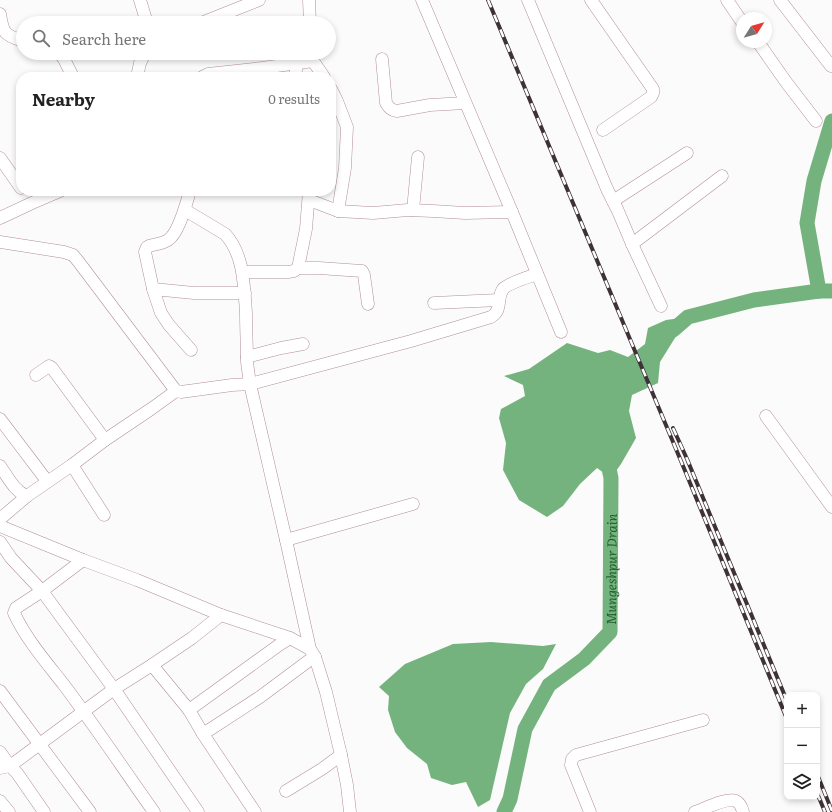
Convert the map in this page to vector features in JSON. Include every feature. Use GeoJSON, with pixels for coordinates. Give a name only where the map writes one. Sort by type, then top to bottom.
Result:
{"type":"FeatureCollection","features":[{"type":"Feature","properties":{"kind":"street"},"geometry":{"type":"LineString","coordinates":[[140,0],[145,16]]}},
{"type":"Feature","properties":{"kind":"street"},"geometry":{"type":"LineString","coordinates":[[219,16],[259,0]]}},
{"type":"Feature","properties":{"kind":"street"},"geometry":{"type":"LineString","coordinates":[[309,0],[310,16]]}},
{"type":"Feature","properties":{"kind":"street"},"geometry":{"type":"LineString","coordinates":[[422,0],[561,332]]}},
{"type":"Feature","properties":{"kind":"street"},"geometry":{"type":"LineString","coordinates":[[591,0],[652,89],[653,93],[650,97],[603,130]]}},
{"type":"Feature","properties":{"kind":"street"},"geometry":{"type":"LineString","coordinates":[[726,0],[736,14]]}},
{"type":"Feature","properties":{"kind":"street"},"geometry":{"type":"LineString","coordinates":[[780,0],[831,66]]}},
{"type":"Feature","properties":{"kind":"street"},"geometry":{"type":"LineString","coordinates":[[529,1],[607,188],[661,306]]}},
{"type":"Feature","properties":{"kind":"street"},"geometry":{"type":"LineString","coordinates":[[0,14],[2,27],[6,34],[16,39]]}},
{"type":"Feature","properties":{"kind":"street"},"geometry":{"type":"LineString","coordinates":[[762,48],[816,121]]}},
{"type":"Feature","properties":{"kind":"street"},"geometry":{"type":"LineString","coordinates":[[382,59],[386,103],[392,110],[430,105],[466,103]]}},
{"type":"Feature","properties":{"kind":"street"},"geometry":{"type":"LineString","coordinates":[[64,60],[70,72]]}},
{"type":"Feature","properties":{"kind":"street"},"geometry":{"type":"LineString","coordinates":[[138,72],[142,60]]}},
{"type":"Feature","properties":{"kind":"street"},"geometry":{"type":"LineString","coordinates":[[224,72],[297,63],[304,60]]}},
{"type":"Feature","properties":{"kind":"street"},"geometry":{"type":"LineString","coordinates":[[314,60],[321,72]]}},
{"type":"Feature","properties":{"kind":"street"},"geometry":{"type":"LineString","coordinates":[[296,72],[297,63]]}},
{"type":"Feature","properties":{"kind":"street"},"geometry":{"type":"LineString","coordinates":[[336,99],[347,127],[344,168],[338,211]]}},
{"type":"Feature","properties":{"kind":"street"},"geometry":{"type":"LineString","coordinates":[[613,201],[687,153]]}},
{"type":"Feature","properties":{"kind":"street"},"geometry":{"type":"LineString","coordinates":[[413,210],[418,157]]}},
{"type":"Feature","properties":{"kind":"street"},"geometry":{"type":"LineString","coordinates":[[0,158],[16,181]]}},
{"type":"Feature","properties":{"kind":"street"},"geometry":{"type":"LineString","coordinates":[[632,244],[722,176]]}},
{"type":"Feature","properties":{"kind":"street"},"geometry":{"type":"LineString","coordinates":[[27,196],[32,203]]}},
{"type":"Feature","properties":{"kind":"street"},"geometry":{"type":"LineString","coordinates":[[0,218],[48,196]]}},
{"type":"Feature","properties":{"kind":"street"},"geometry":{"type":"LineString","coordinates":[[189,196],[185,210],[174,234],[164,242],[149,246],[146,249],[146,255],[153,289],[161,313],[191,350]]}},
{"type":"Feature","properties":{"kind":"street"},"geometry":{"type":"LineString","coordinates":[[298,268],[306,229],[309,196],[338,211],[373,213],[413,210],[465,213],[512,212]]}},
{"type":"Feature","properties":{"kind":"street"},"geometry":{"type":"LineString","coordinates":[[185,210],[225,234],[230,239],[237,252],[243,272],[250,384],[312,653],[326,692],[341,755],[347,785],[350,812]]}},
{"type":"Feature","properties":{"kind":"street"},"geometry":{"type":"LineString","coordinates":[[0,242],[64,252],[73,255],[176,391]]}},
{"type":"Feature","properties":{"kind":"street"},"geometry":{"type":"LineString","coordinates":[[243,272],[288,272],[294,271],[298,268],[362,271],[364,275],[368,304]]}},
{"type":"Feature","properties":{"kind":"street"},"geometry":{"type":"LineString","coordinates":[[0,519],[47,481],[176,391],[181,392],[250,384],[491,318],[498,310],[502,290],[508,285],[537,274]]}},
{"type":"Feature","properties":{"kind":"street"},"geometry":{"type":"LineString","coordinates":[[153,289],[194,293],[245,293]]}},
{"type":"Feature","properties":{"kind":"street"},"geometry":{"type":"LineString","coordinates":[[434,303],[499,300]]}},
{"type":"Feature","properties":{"kind":"street"},"geometry":{"type":"LineString","coordinates":[[248,357],[303,344]]}},
{"type":"Feature","properties":{"kind":"street"},"geometry":{"type":"LineString","coordinates":[[36,374],[49,366],[52,368],[105,440]]}},
{"type":"Feature","properties":{"kind":"street"},"geometry":{"type":"LineString","coordinates":[[766,416],[832,507]]}},
{"type":"Feature","properties":{"kind":"street"},"geometry":{"type":"LineString","coordinates":[[0,419],[47,481]]}},
{"type":"Feature","properties":{"kind":"street"},"geometry":{"type":"LineString","coordinates":[[72,465],[104,515]]}},
{"type":"Feature","properties":{"kind":"street"},"geometry":{"type":"LineString","coordinates":[[0,466],[16,489],[21,494],[27,496]]}},
{"type":"Feature","properties":{"kind":"street"},"geometry":{"type":"LineString","coordinates":[[286,540],[413,504]]}},
{"type":"Feature","properties":{"kind":"street"},"geometry":{"type":"LineString","coordinates":[[0,526],[221,615],[290,638],[312,653]]}},
{"type":"Feature","properties":{"kind":"street"},"geometry":{"type":"LineString","coordinates":[[0,542],[11,558],[42,591],[114,689],[198,812]]}},
{"type":"Feature","properties":{"kind":"street"},"geometry":{"type":"LineString","coordinates":[[83,560],[42,591],[16,608],[14,613],[16,619],[32,643],[84,712],[154,812]]}},
{"type":"Feature","properties":{"kind":"street"},"geometry":{"type":"LineString","coordinates":[[5,767],[40,745],[114,689],[192,638],[221,615]]}},
{"type":"Feature","properties":{"kind":"street"},"geometry":{"type":"LineString","coordinates":[[189,710],[278,645],[290,638]]}},
{"type":"Feature","properties":{"kind":"street"},"geometry":{"type":"LineString","coordinates":[[203,734],[260,697],[311,659],[312,653]]}},
{"type":"Feature","properties":{"kind":"street"},"geometry":{"type":"LineString","coordinates":[[152,665],[189,710],[203,734],[255,812]]}},
{"type":"Feature","properties":{"kind":"street"},"geometry":{"type":"LineString","coordinates":[[0,691],[90,812]]}},
{"type":"Feature","properties":{"kind":"street"},"geometry":{"type":"LineString","coordinates":[[590,812],[571,765],[572,758],[576,755],[703,720]]}},
{"type":"Feature","properties":{"kind":"street"},"geometry":{"type":"LineString","coordinates":[[0,752],[5,767],[17,773],[44,812]]}},
{"type":"Feature","properties":{"kind":"street"},"geometry":{"type":"LineString","coordinates":[[286,791],[322,769],[341,755]]}},
{"type":"Feature","properties":{"kind":"street"},"geometry":{"type":"LineString","coordinates":[[695,812],[729,800],[738,803],[743,812]]}},
{"type":"Feature","properties":{"kind":"street"},"geometry":{"type":"LineString","coordinates":[[0,801],[9,812]]}},
{"type":"Feature","properties":{"kind":"shaded area"},"geometry":{"type":"Polygon","coordinates":[[[688,317],[660,362],[658,383],[632,395],[629,411],[636,438],[611,478],[597,468],[580,484],[563,506],[547,517],[519,500],[503,470],[506,443],[499,418],[501,409],[525,396],[523,385],[504,376],[529,369],[567,343],[598,353],[610,350],[628,357],[645,344],[648,328],[666,320],[688,317]]]}},
{"type":"Feature","properties":{"kind":"shaded area"},"geometry":{"type":"Polygon","coordinates":[[[491,642],[543,646],[556,644],[543,669],[526,684],[510,713],[490,800],[478,807],[466,782],[452,785],[431,778],[427,764],[407,748],[395,732],[388,710],[389,696],[379,687],[405,664],[453,644],[491,642]]]}},
{"type":"Feature","properties":{"kind":"waterway"},"geometry":{"type":"LineString","coordinates":[[819,291],[807,223],[814,181],[832,121]]}},
{"type":"Feature","properties":{"kind":"waterway","name":"Mungeshpur Drain"},"geometry":{"type":"LineString","coordinates":[[673,330],[688,317],[754,300],[819,291],[832,291]]}},
{"type":"Feature","properties":{"kind":"waterway","name":"Mungeshpur Drain"},"geometry":{"type":"LineString","coordinates":[[504,812],[510,799],[525,729],[549,685],[584,659],[610,632],[611,478],[607,459]]}},
{"type":"Feature","properties":{"kind":"railway"},"geometry":{"type":"LineString","coordinates":[[488,0],[784,712]]}},
{"type":"Feature","properties":{"kind":"railway"},"geometry":{"type":"LineString","coordinates":[[673,428],[784,694]]}},
{"type":"Feature","properties":{"kind":"railway"},"geometry":{"type":"LineString","coordinates":[[820,781],[832,811]]}},
{"type":"Feature","properties":{"kind":"railway"},"geometry":{"type":"LineString","coordinates":[[820,800],[825,812]]}}]}
